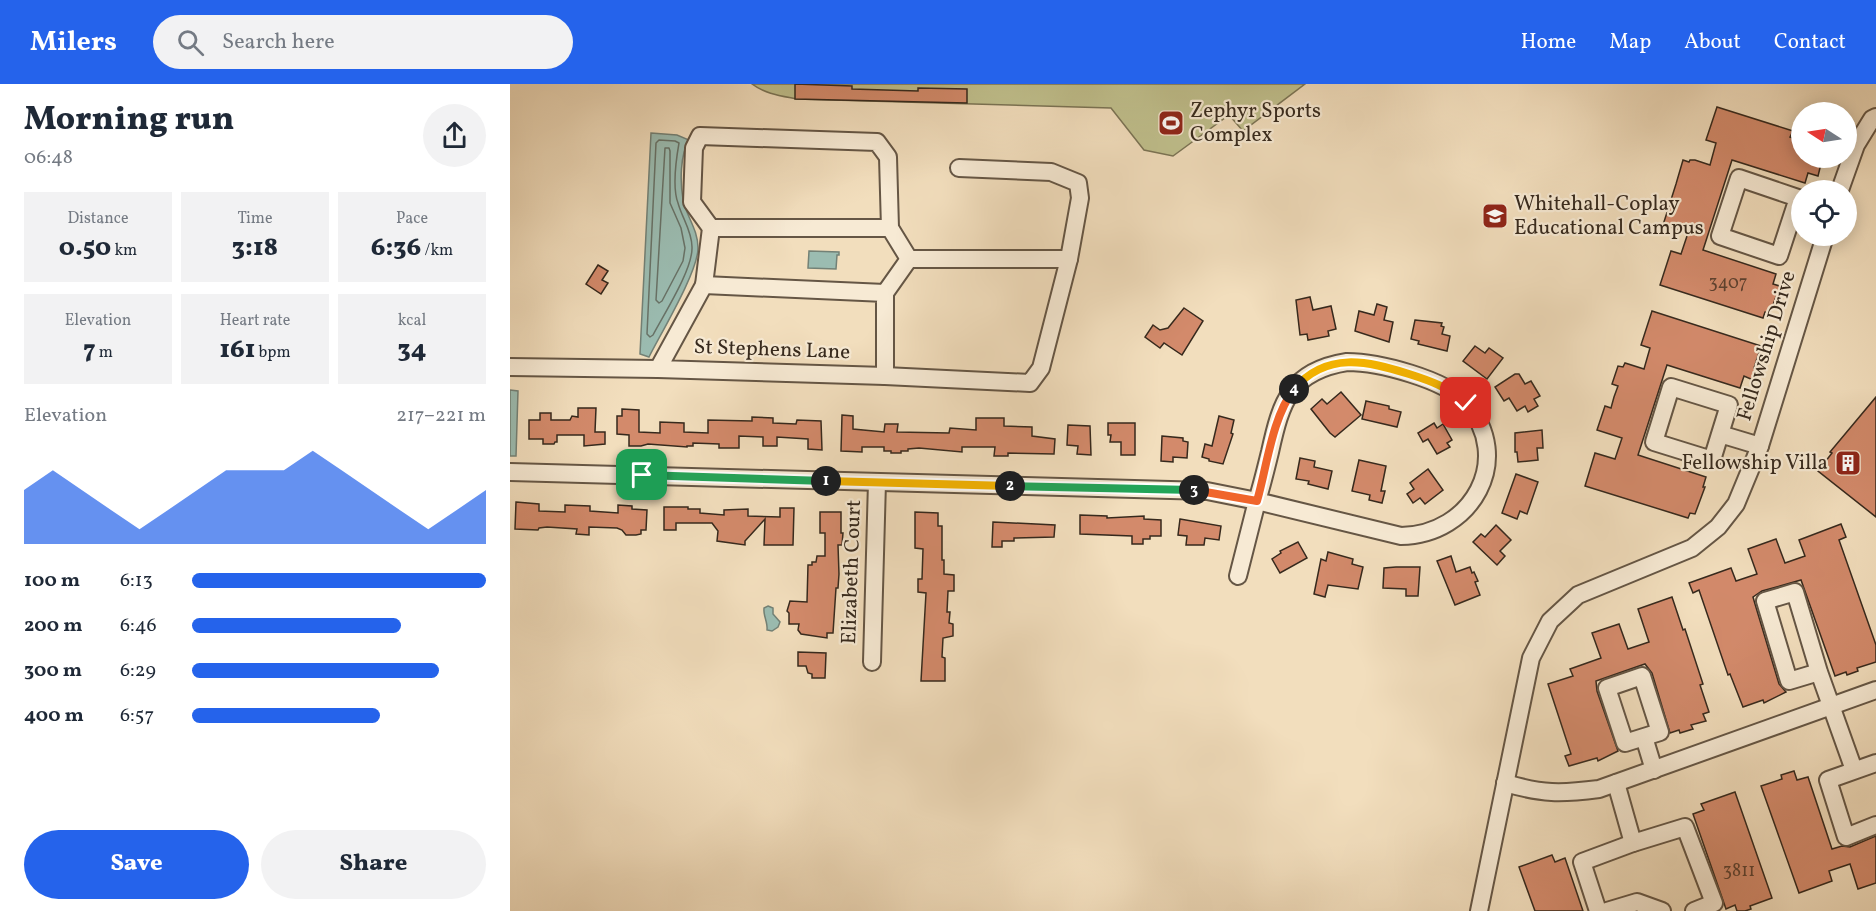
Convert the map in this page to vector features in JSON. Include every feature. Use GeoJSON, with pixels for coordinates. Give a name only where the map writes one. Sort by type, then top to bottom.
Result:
{"type":"FeatureCollection","features":[{"type":"Feature","properties":{"kind":"street"},"geometry":{"type":"LineString","coordinates":[[1844,180],[1856,145],[1872,119],[1876,117]]}},
{"type":"Feature","properties":{"kind":"street"},"geometry":{"type":"LineString","coordinates":[[890,228],[711,228],[692,202],[694,148],[700,136],[877,142],[888,157],[890,228],[909,259]]}},
{"type":"Feature","properties":{"kind":"street","name":"St Stephens Lane"},"geometry":{"type":"LineString","coordinates":[[510,368],[658,369],[1030,383],[1041,368],[1069,259],[1080,198],[1078,183],[1052,172],[959,168]]}},
{"type":"Feature","properties":{"kind":"street"},"geometry":{"type":"LineString","coordinates":[[1739,178],[1798,198],[1795,230],[1779,256],[1720,236],[1739,178]]}},
{"type":"Feature","properties":{"kind":"street","name":"St Stephens Lane"},"geometry":{"type":"LineString","coordinates":[[658,369],[704,285],[711,228]]}},
{"type":"Feature","properties":{"kind":"street","name":"Fellowship Drive"},"geometry":{"type":"LineString","coordinates":[[1479,911],[1531,658],[1550,621],[1578,595],[1692,548],[1718,527],[1736,504],[1760,446],[1817,246]]}},
{"type":"Feature","properties":{"kind":"street"},"geometry":{"type":"LineString","coordinates":[[909,259],[1069,259]]}},
{"type":"Feature","properties":{"kind":"street"},"geometry":{"type":"LineString","coordinates":[[885,376],[885,293],[909,259]]}},
{"type":"Feature","properties":{"kind":"street"},"geometry":{"type":"LineString","coordinates":[[704,285],[885,293]]}},
{"type":"Feature","properties":{"kind":"street"},"geometry":{"type":"LineString","coordinates":[[510,472],[1184,489],[1208,491],[1257,501],[1401,536],[1414,536],[1430,532],[1456,518],[1473,500],[1481,485],[1486,456],[1480,426],[1466,403],[1442,385],[1374,364],[1360,362],[1333,364],[1306,377],[1286,399],[1278,414],[1257,501],[1238,576]]}},
{"type":"Feature","properties":{"kind":"street"},"geometry":{"type":"LineString","coordinates":[[1671,387],[1729,405],[1720,434],[1712,460],[1654,442],[1671,387]]}},
{"type":"Feature","properties":{"kind":"street"},"geometry":{"type":"LineString","coordinates":[[1720,434],[1760,446]]}},
{"type":"Feature","properties":{"kind":"street","name":"Elizabeth Court"},"geometry":{"type":"LineString","coordinates":[[872,662],[877,482]]}},
{"type":"Feature","properties":{"kind":"street"},"geometry":{"type":"LineString","coordinates":[[1819,672],[1789,681],[1765,601],[1795,592],[1819,672],[1854,770]]}},
{"type":"Feature","properties":{"kind":"street"},"geometry":{"type":"LineString","coordinates":[[1505,783],[1536,792],[1567,793],[1599,789],[1876,690]]}},
{"type":"Feature","properties":{"kind":"street"},"geometry":{"type":"LineString","coordinates":[[1644,737],[1654,770]]}},
{"type":"Feature","properties":{"kind":"street"},"geometry":{"type":"LineString","coordinates":[[1876,763],[1828,780],[1846,837],[1876,825]]}},
{"type":"Feature","properties":{"kind":"street"},"geometry":{"type":"LineString","coordinates":[[1616,783],[1633,843]]}},
{"type":"Feature","properties":{"kind":"street"},"geometry":{"type":"LineString","coordinates":[[1598,911],[1582,862],[1685,827],[1714,903],[1694,911]]}},
{"type":"Feature","properties":{"kind":"street"},"geometry":{"type":"LineString","coordinates":[[1607,911],[1636,902],[1662,911]]}},
{"type":"Feature","properties":{"kind":"green space","name":"Zephyr Sports Complex"},"geometry":{"type":"Polygon","coordinates":[[[752,84],[1305,84],[1243,131],[1229,115],[1173,156],[1144,150],[1111,108],[797,99],[768,92],[752,84]]]}},
{"type":"Feature","properties":{"kind":"water"},"geometry":{"type":"Polygon","coordinates":[[[651,133],[677,135],[689,140],[682,161],[682,192],[698,248],[686,287],[649,357],[640,354],[651,133]]]}},
{"type":"Feature","properties":{"kind":"water"},"geometry":{"type":"Polygon","coordinates":[[[809,251],[839,252],[836,269],[808,268],[809,251]]]}},
{"type":"Feature","properties":{"kind":"water"},"geometry":{"type":"Polygon","coordinates":[[[510,390],[518,391],[516,456],[510,456],[510,390]]]}},
{"type":"Feature","properties":{"kind":"water"},"geometry":{"type":"Polygon","coordinates":[[[768,606],[773,608],[773,614],[780,622],[778,627],[772,631],[767,630],[764,614],[764,608],[768,606]]]}},
{"type":"Feature","properties":{"kind":"building"},"geometry":{"type":"Polygon","coordinates":[[[795,84],[918,91],[918,88],[967,89],[967,103],[795,99],[795,84]]]}},
{"type":"Feature","properties":{"kind":"building"},"geometry":{"type":"Polygon","coordinates":[[[1717,107],[1791,130],[1791,168],[1820,168],[1818,176],[1808,173],[1806,180],[1795,180],[1732,160],[1703,250],[1776,274],[1773,284],[1783,287],[1770,313],[1765,312],[1763,318],[1660,285],[1671,251],[1681,254],[1688,233],[1663,225],[1683,160],[1689,162],[1695,160],[1710,165],[1716,143],[1706,140],[1717,107]]]}},
{"type":"Feature","properties":{"kind":"building"},"geometry":{"type":"Polygon","coordinates":[[[598,265],[608,271],[602,280],[608,283],[601,294],[586,284],[598,265]]]}},
{"type":"Feature","properties":{"kind":"building"},"geometry":{"type":"Polygon","coordinates":[[[1310,297],[1313,310],[1331,306],[1336,329],[1328,331],[1329,336],[1308,340],[1307,334],[1300,335],[1296,300],[1310,297]]]}},
{"type":"Feature","properties":{"kind":"building"},"geometry":{"type":"Polygon","coordinates":[[[1377,304],[1387,307],[1384,320],[1393,322],[1389,342],[1355,331],[1359,311],[1374,315],[1377,304]]]}},
{"type":"Feature","properties":{"kind":"building"},"geometry":{"type":"Polygon","coordinates":[[[1184,308],[1203,321],[1182,355],[1164,343],[1160,348],[1145,337],[1153,325],[1160,330],[1168,328],[1184,308]]]}},
{"type":"Feature","properties":{"kind":"building"},"geometry":{"type":"Polygon","coordinates":[[[1652,311],[1761,346],[1753,380],[1744,376],[1740,388],[1667,365],[1638,455],[1706,477],[1703,487],[1705,487],[1695,514],[1690,513],[1688,518],[1585,486],[1595,453],[1615,459],[1622,438],[1597,430],[1605,406],[1611,408],[1618,386],[1612,384],[1618,366],[1623,367],[1625,363],[1644,369],[1650,348],[1641,345],[1652,311]]]}},
{"type":"Feature","properties":{"kind":"building"},"geometry":{"type":"Polygon","coordinates":[[[1415,320],[1442,323],[1441,326],[1444,327],[1442,334],[1450,336],[1447,351],[1418,344],[1419,341],[1411,339],[1415,320]]]}},
{"type":"Feature","properties":{"kind":"building"},"geometry":{"type":"Polygon","coordinates":[[[1475,346],[1485,353],[1489,348],[1503,358],[1487,379],[1463,361],[1475,346]]]}},
{"type":"Feature","properties":{"kind":"building"},"geometry":{"type":"Polygon","coordinates":[[[1515,374],[1519,374],[1525,384],[1531,381],[1540,396],[1534,399],[1538,406],[1528,412],[1525,406],[1517,411],[1509,398],[1504,401],[1495,387],[1515,374]]]}},
{"type":"Feature","properties":{"kind":"building"},"geometry":{"type":"Polygon","coordinates":[[[1341,392],[1361,415],[1335,437],[1311,409],[1322,399],[1327,404],[1341,392]]]}},
{"type":"Feature","properties":{"kind":"building","name":"Fellowship Villa"},"geometry":{"type":"Polygon","coordinates":[[[1876,397],[1876,517],[1818,471],[1832,453],[1830,452],[1876,397]]]}},
{"type":"Feature","properties":{"kind":"building"},"geometry":{"type":"Polygon","coordinates":[[[1366,401],[1389,406],[1389,409],[1401,412],[1397,427],[1362,419],[1366,401]]]}},
{"type":"Feature","properties":{"kind":"building"},"geometry":{"type":"Polygon","coordinates":[[[578,408],[596,408],[595,432],[605,432],[605,444],[584,446],[584,435],[557,435],[557,442],[554,444],[543,444],[543,439],[529,439],[529,420],[540,420],[540,413],[551,413],[551,420],[570,420],[572,416],[578,417],[578,408]]]}},
{"type":"Feature","properties":{"kind":"building"},"geometry":{"type":"Polygon","coordinates":[[[622,409],[639,410],[639,432],[660,433],[660,422],[684,423],[684,432],[708,433],[708,420],[752,421],[752,417],[773,418],[773,423],[796,424],[797,420],[821,421],[822,450],[808,449],[808,439],[777,437],[777,446],[763,446],[763,437],[739,436],[739,448],[719,448],[719,444],[693,443],[693,446],[687,447],[648,444],[629,446],[629,435],[617,434],[617,416],[622,416],[622,409]]]}},
{"type":"Feature","properties":{"kind":"building"},"geometry":{"type":"Polygon","coordinates":[[[842,415],[853,416],[853,429],[884,432],[885,424],[898,424],[897,432],[949,433],[950,428],[976,430],[976,418],[1004,418],[1004,426],[1032,427],[1032,436],[1055,439],[1054,454],[1008,453],[1008,456],[994,456],[995,447],[962,447],[962,452],[919,448],[891,453],[891,451],[884,451],[884,447],[862,447],[862,452],[841,451],[842,415]]]}},
{"type":"Feature","properties":{"kind":"building"},"geometry":{"type":"Polygon","coordinates":[[[1219,416],[1234,420],[1231,433],[1233,434],[1223,464],[1202,457],[1205,444],[1212,446],[1219,416]]]}},
{"type":"Feature","properties":{"kind":"building"},"geometry":{"type":"Polygon","coordinates":[[[1108,423],[1135,423],[1135,455],[1121,455],[1121,442],[1110,442],[1108,423]]]}},
{"type":"Feature","properties":{"kind":"building"},"geometry":{"type":"Polygon","coordinates":[[[1434,423],[1437,428],[1443,424],[1452,440],[1447,443],[1450,447],[1437,454],[1428,439],[1423,442],[1418,433],[1434,423]]]}},
{"type":"Feature","properties":{"kind":"building"},"geometry":{"type":"Polygon","coordinates":[[[1068,425],[1090,426],[1091,455],[1077,454],[1078,446],[1067,445],[1068,425]]]}},
{"type":"Feature","properties":{"kind":"building"},"geometry":{"type":"Polygon","coordinates":[[[1542,430],[1543,448],[1537,448],[1538,460],[1518,462],[1517,452],[1515,452],[1515,433],[1542,430]]]}},
{"type":"Feature","properties":{"kind":"building"},"geometry":{"type":"Polygon","coordinates":[[[1162,436],[1183,438],[1183,441],[1188,442],[1187,458],[1173,457],[1173,462],[1161,461],[1162,436]]]}},
{"type":"Feature","properties":{"kind":"building"},"geometry":{"type":"Polygon","coordinates":[[[1300,458],[1315,461],[1314,467],[1332,471],[1328,489],[1308,484],[1309,481],[1296,479],[1300,458]]]}},
{"type":"Feature","properties":{"kind":"building"},"geometry":{"type":"Polygon","coordinates":[[[1359,460],[1386,466],[1381,491],[1385,491],[1382,503],[1369,500],[1370,495],[1352,491],[1359,460]]]}},
{"type":"Feature","properties":{"kind":"building"},"geometry":{"type":"Polygon","coordinates":[[[1428,469],[1443,490],[1425,504],[1420,498],[1413,503],[1407,494],[1414,489],[1410,483],[1428,469]]]}},
{"type":"Feature","properties":{"kind":"building"},"geometry":{"type":"Polygon","coordinates":[[[1516,474],[1538,482],[1527,514],[1520,511],[1517,519],[1502,513],[1516,474]]]}},
{"type":"Feature","properties":{"kind":"building"},"geometry":{"type":"Polygon","coordinates":[[[516,502],[539,504],[539,511],[565,512],[565,505],[590,506],[590,511],[618,513],[618,505],[632,506],[632,509],[647,510],[646,530],[641,530],[641,534],[626,535],[617,528],[589,527],[589,535],[576,534],[577,529],[547,527],[538,530],[515,529],[516,502]]]}},
{"type":"Feature","properties":{"kind":"building"},"geometry":{"type":"Polygon","coordinates":[[[664,507],[688,507],[688,509],[700,509],[700,513],[724,515],[724,510],[748,509],[748,516],[780,517],[780,508],[794,508],[793,545],[764,545],[765,519],[745,541],[745,545],[717,541],[718,531],[712,523],[676,523],[676,530],[664,530],[664,507]]]}},
{"type":"Feature","properties":{"kind":"building"},"geometry":{"type":"Polygon","coordinates":[[[820,512],[841,512],[841,533],[843,533],[842,545],[838,545],[839,574],[833,633],[827,633],[827,638],[801,634],[798,630],[799,624],[789,624],[787,611],[790,601],[807,602],[808,565],[816,562],[817,556],[825,556],[825,533],[820,533],[820,512]]]}},
{"type":"Feature","properties":{"kind":"building"},"geometry":{"type":"Polygon","coordinates":[[[915,512],[938,513],[938,526],[942,526],[944,574],[954,575],[954,591],[948,591],[947,612],[950,612],[949,623],[953,624],[953,636],[943,638],[942,657],[945,658],[945,681],[921,681],[926,593],[918,592],[918,579],[922,579],[923,549],[915,548],[915,512]]]}},
{"type":"Feature","properties":{"kind":"building"},"geometry":{"type":"Polygon","coordinates":[[[1080,515],[1107,516],[1107,518],[1144,516],[1144,519],[1161,520],[1161,536],[1150,536],[1150,539],[1143,539],[1143,544],[1132,544],[1132,536],[1080,534],[1080,515]]]}},
{"type":"Feature","properties":{"kind":"building"},"geometry":{"type":"Polygon","coordinates":[[[1180,519],[1221,526],[1219,540],[1205,538],[1204,545],[1186,545],[1187,536],[1178,535],[1180,519]]]}},
{"type":"Feature","properties":{"kind":"building"},"geometry":{"type":"Polygon","coordinates":[[[993,522],[1055,525],[1054,537],[1014,538],[1014,541],[1002,541],[1002,547],[992,547],[993,522]]]}},
{"type":"Feature","properties":{"kind":"building"},"geometry":{"type":"Polygon","coordinates":[[[1841,524],[1846,537],[1839,540],[1876,645],[1876,662],[1857,668],[1858,671],[1847,675],[1846,672],[1835,676],[1801,580],[1762,591],[1753,597],[1779,684],[1786,692],[1764,703],[1763,700],[1743,707],[1730,674],[1728,675],[1699,590],[1693,593],[1689,583],[1731,568],[1736,581],[1757,574],[1748,549],[1776,539],[1785,563],[1805,556],[1799,540],[1841,524]]]}},
{"type":"Feature","properties":{"kind":"building"},"geometry":{"type":"Polygon","coordinates":[[[1496,525],[1511,540],[1500,551],[1505,556],[1497,565],[1473,542],[1481,534],[1485,537],[1496,525]]]}},
{"type":"Feature","properties":{"kind":"building"},"geometry":{"type":"Polygon","coordinates":[[[1298,542],[1307,558],[1280,573],[1272,559],[1281,553],[1280,551],[1298,542]]]}},
{"type":"Feature","properties":{"kind":"building"},"geometry":{"type":"Polygon","coordinates":[[[1328,552],[1353,559],[1352,564],[1363,567],[1358,589],[1328,585],[1325,597],[1314,594],[1321,559],[1326,561],[1328,552]]]}},
{"type":"Feature","properties":{"kind":"building"},"geometry":{"type":"Polygon","coordinates":[[[1451,556],[1456,572],[1470,567],[1472,573],[1474,572],[1480,595],[1455,605],[1437,561],[1451,556]]]}},
{"type":"Feature","properties":{"kind":"building"},"geometry":{"type":"Polygon","coordinates":[[[1420,567],[1418,596],[1406,596],[1406,589],[1383,588],[1384,568],[1420,567]]]}},
{"type":"Feature","properties":{"kind":"building"},"geometry":{"type":"Polygon","coordinates":[[[1672,597],[1703,684],[1700,685],[1709,712],[1703,714],[1706,721],[1691,725],[1693,729],[1670,733],[1652,673],[1645,664],[1596,681],[1597,691],[1618,751],[1598,761],[1597,758],[1569,766],[1565,756],[1571,754],[1548,684],[1573,676],[1570,669],[1601,658],[1592,633],[1619,624],[1628,649],[1649,642],[1638,609],[1672,597]]]}},
{"type":"Feature","properties":{"kind":"building"},"geometry":{"type":"Polygon","coordinates":[[[798,652],[826,653],[825,678],[812,678],[806,666],[798,666],[798,652]]]}},
{"type":"Feature","properties":{"kind":"building"},"geometry":{"type":"Polygon","coordinates":[[[1794,771],[1797,780],[1808,777],[1832,849],[1842,846],[1850,847],[1876,836],[1876,883],[1858,889],[1850,864],[1829,871],[1832,881],[1799,893],[1761,786],[1782,779],[1781,775],[1794,771]]]}},
{"type":"Feature","properties":{"kind":"building"},"geometry":{"type":"Polygon","coordinates":[[[1735,792],[1772,898],[1750,906],[1751,909],[1745,911],[1737,911],[1735,905],[1726,909],[1693,814],[1704,810],[1701,804],[1735,792]]]}},
{"type":"Feature","properties":{"kind":"building"},"geometry":{"type":"Polygon","coordinates":[[[1552,855],[1555,862],[1565,858],[1583,911],[1535,911],[1519,867],[1552,855]]]}},
{"type":"Feature","properties":{"kind":"place","name":"Zephyr Sports Complex"},"geometry":{"type":"Point","coordinates":[1171,123]}},
{"type":"Feature","properties":{"kind":"place","name":"Whitehall-Coplay Educational Campus"},"geometry":{"type":"Point","coordinates":[1495,216]}},
{"type":"Feature","properties":{"kind":"place","name":"Fellowship Villa"},"geometry":{"type":"Point","coordinates":[1848,463]}},
{"type":"Feature","properties":{"kind":"route"},"geometry":{"type":"LineString","coordinates":[[642,475],[1184,489],[1208,491],[1257,501],[1278,414],[1296,386],[1317,370],[1347,362],[1374,364],[1442,385],[1466,403]]}}]}
